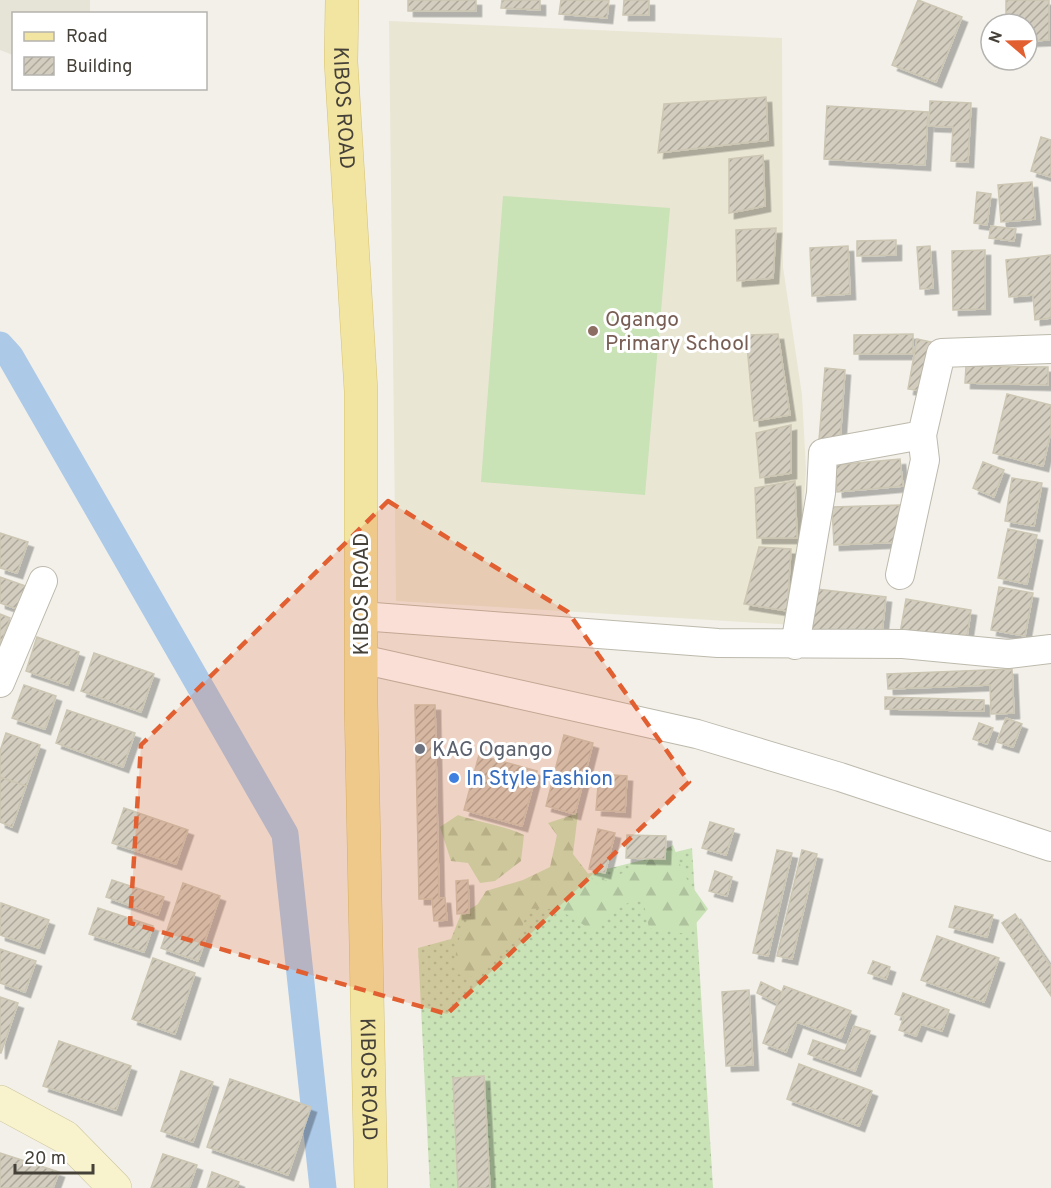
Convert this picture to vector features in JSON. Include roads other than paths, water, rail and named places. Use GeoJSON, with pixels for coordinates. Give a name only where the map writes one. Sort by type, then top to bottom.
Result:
{"type":"FeatureCollection","features":[{"type":"Feature","properties":{"kind":"main road","name":"KIBOS ROAD"},"geometry":{"type":"LineString","coordinates":[[342,0],[341,62],[361,391],[361,659],[371,1188]]}},
{"type":"Feature","properties":{"kind":"street"},"geometry":{"type":"LineString","coordinates":[[900,575],[926,460],[922,435],[941,353],[1051,350]]}},
{"type":"Feature","properties":{"kind":"street"},"geometry":{"type":"LineString","coordinates":[[795,645],[820,493],[823,453],[922,435]]}},
{"type":"Feature","properties":{"kind":"street"},"geometry":{"type":"LineString","coordinates":[[0,683],[43,581]]}},
{"type":"Feature","properties":{"kind":"street"},"geometry":{"type":"LineString","coordinates":[[361,616],[718,643],[903,644],[1008,654],[1051,649]]}},
{"type":"Feature","properties":{"kind":"street"},"geometry":{"type":"LineString","coordinates":[[361,659],[697,734],[840,777],[1051,847]]}},
{"type":"Feature","properties":{"kind":"street"},"geometry":{"type":"LineString","coordinates":[[0,1102],[65,1137],[115,1188]]}},
{"type":"Feature","properties":{"kind":"waterway"},"geometry":{"type":"LineString","coordinates":[[0,345],[10,356],[285,834],[323,1188]]}},
{"type":"Feature","properties":{"kind":"place","name":"Ogango Primary School"},"geometry":{"type":"Point","coordinates":[593,331]}},
{"type":"Feature","properties":{"kind":"place","name":"KAG Ogango"},"geometry":{"type":"Point","coordinates":[420,749]}},
{"type":"Feature","properties":{"kind":"place","name":"In Style Fashion"},"geometry":{"type":"Point","coordinates":[454,778]}}]}
